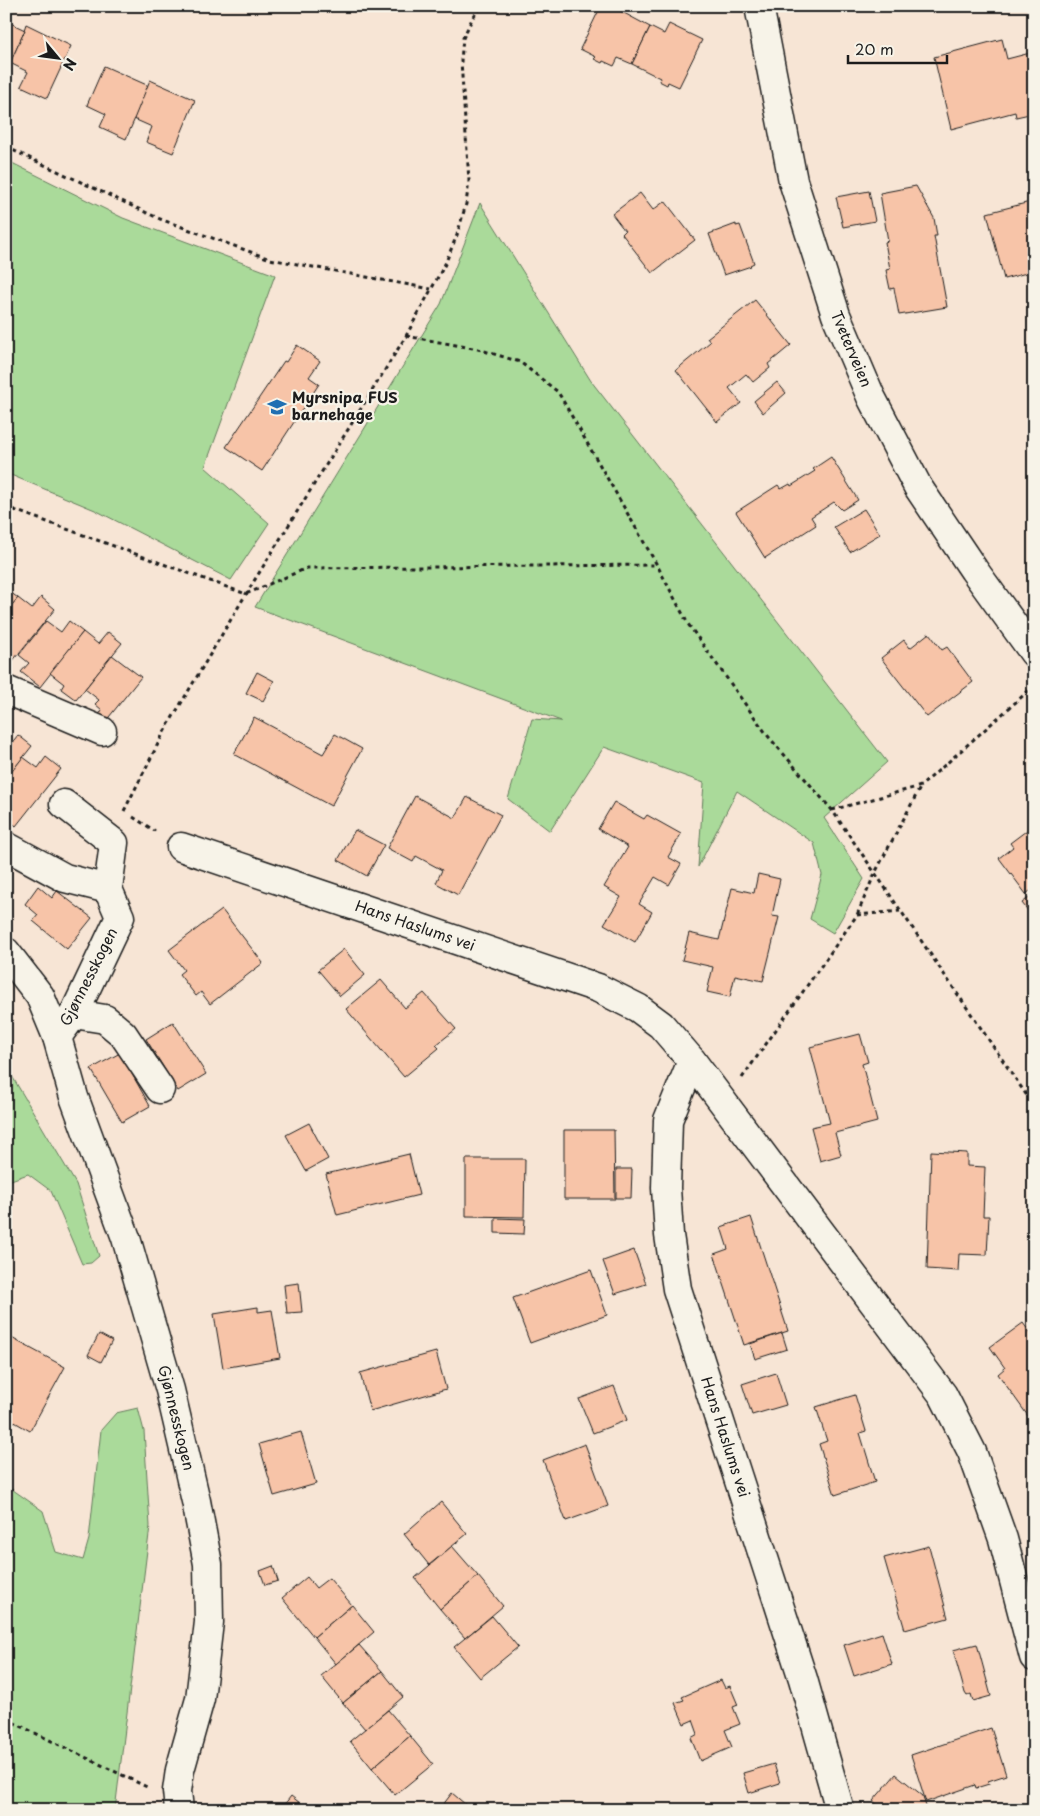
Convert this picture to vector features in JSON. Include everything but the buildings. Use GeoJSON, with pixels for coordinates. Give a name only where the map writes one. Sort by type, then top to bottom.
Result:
{"type":"FeatureCollection","features":[{"type":"Feature","properties":{"kind":"street","name":"Tveterveien"},"geometry":{"type":"LineString","coordinates":[[759,6],[793,181],[840,324],[871,397],[918,487],[974,570],[1034,653]]}},
{"type":"Feature","properties":{"kind":"street"},"geometry":{"type":"LineString","coordinates":[[6,690],[102,731]]}},
{"type":"Feature","properties":{"kind":"street"},"geometry":{"type":"LineString","coordinates":[[6,846],[65,878],[108,889],[114,842],[64,804]]}},
{"type":"Feature","properties":{"kind":"street","name":"Hans Haslums vei"},"geometry":{"type":"LineString","coordinates":[[181,847],[598,988],[638,1008],[661,1025],[692,1061],[943,1395],[972,1452],[997,1522],[1034,1657]]}},
{"type":"Feature","properties":{"kind":"street","name":"Gjønnesskogen"},"geometry":{"type":"LineString","coordinates":[[57,1037],[74,1014],[120,917],[108,889]]}},
{"type":"Feature","properties":{"kind":"street","name":"Gjønnesskogen"},"geometry":{"type":"LineString","coordinates":[[6,952],[40,996],[57,1037],[74,1097],[126,1238],[170,1390],[196,1501],[208,1564],[209,1622],[200,1700],[180,1770],[178,1800]]}},
{"type":"Feature","properties":{"kind":"street"},"geometry":{"type":"LineString","coordinates":[[74,1014],[105,1019],[123,1034],[160,1089]]}},
{"type":"Feature","properties":{"kind":"street","name":"Hans Haslums vei"},"geometry":{"type":"LineString","coordinates":[[692,1061],[668,1120],[666,1188],[669,1235],[677,1289],[803,1679],[840,1810]]}},
{"type":"Feature","properties":{"kind":"path"},"geometry":{"type":"LineString","coordinates":[[114,842],[124,811],[164,732],[246,594],[406,336],[445,264],[458,235],[466,204],[468,181],[461,61],[463,38],[473,17],[482,6]]}},
{"type":"Feature","properties":{"kind":"path"},"geometry":{"type":"LineString","coordinates":[[6,147],[160,218],[270,260],[431,289]]}},
{"type":"Feature","properties":{"kind":"path"},"geometry":{"type":"LineString","coordinates":[[406,336],[478,348],[520,362],[558,392],[657,565],[688,624],[768,736],[832,810],[1034,1106]]}},
{"type":"Feature","properties":{"kind":"path"},"geometry":{"type":"LineString","coordinates":[[6,508],[246,594],[306,568],[657,565]]}},
{"type":"Feature","properties":{"kind":"path"},"geometry":{"type":"LineString","coordinates":[[724,1103],[857,914],[875,873],[921,786],[1034,686]]}},
{"type":"Feature","properties":{"kind":"path"},"geometry":{"type":"LineString","coordinates":[[832,810],[921,786]]}},
{"type":"Feature","properties":{"kind":"path"},"geometry":{"type":"LineString","coordinates":[[132,816],[181,847]]}},
{"type":"Feature","properties":{"kind":"path"},"geometry":{"type":"LineString","coordinates":[[857,914],[900,911]]}},
{"type":"Feature","properties":{"kind":"path"},"geometry":{"type":"LineString","coordinates":[[6,1719],[148,1788],[178,1800]]}},
{"type":"Feature","properties":{"kind":"green space"},"geometry":{"type":"Polygon","coordinates":[[[6,160],[123,218],[275,275],[205,467],[269,523],[231,580],[95,510],[6,473],[6,160]]]}},
{"type":"Feature","properties":{"kind":"green space"},"geometry":{"type":"Polygon","coordinates":[[[480,203],[591,381],[887,762],[824,818],[864,879],[833,933],[810,919],[822,875],[814,843],[737,791],[698,867],[704,783],[604,747],[550,831],[508,799],[532,719],[561,721],[255,607],[441,304],[480,203]]]}},
{"type":"Feature","properties":{"kind":"green space"},"geometry":{"type":"Polygon","coordinates":[[[6,1066],[76,1184],[99,1256],[91,1263],[82,1264],[51,1191],[28,1174],[11,1180],[6,1187],[6,1066]]]}},
{"type":"Feature","properties":{"kind":"green space"},"geometry":{"type":"Polygon","coordinates":[[[138,1408],[144,1431],[150,1526],[115,1810],[6,1810],[6,1485],[43,1511],[56,1552],[83,1560],[89,1539],[101,1430],[116,1413],[138,1408]]]}},
{"type":"Feature","properties":{"kind":"place","name":"Myrsnipa FUS barnehage"},"geometry":{"type":"Point","coordinates":[277,407]}}]}
